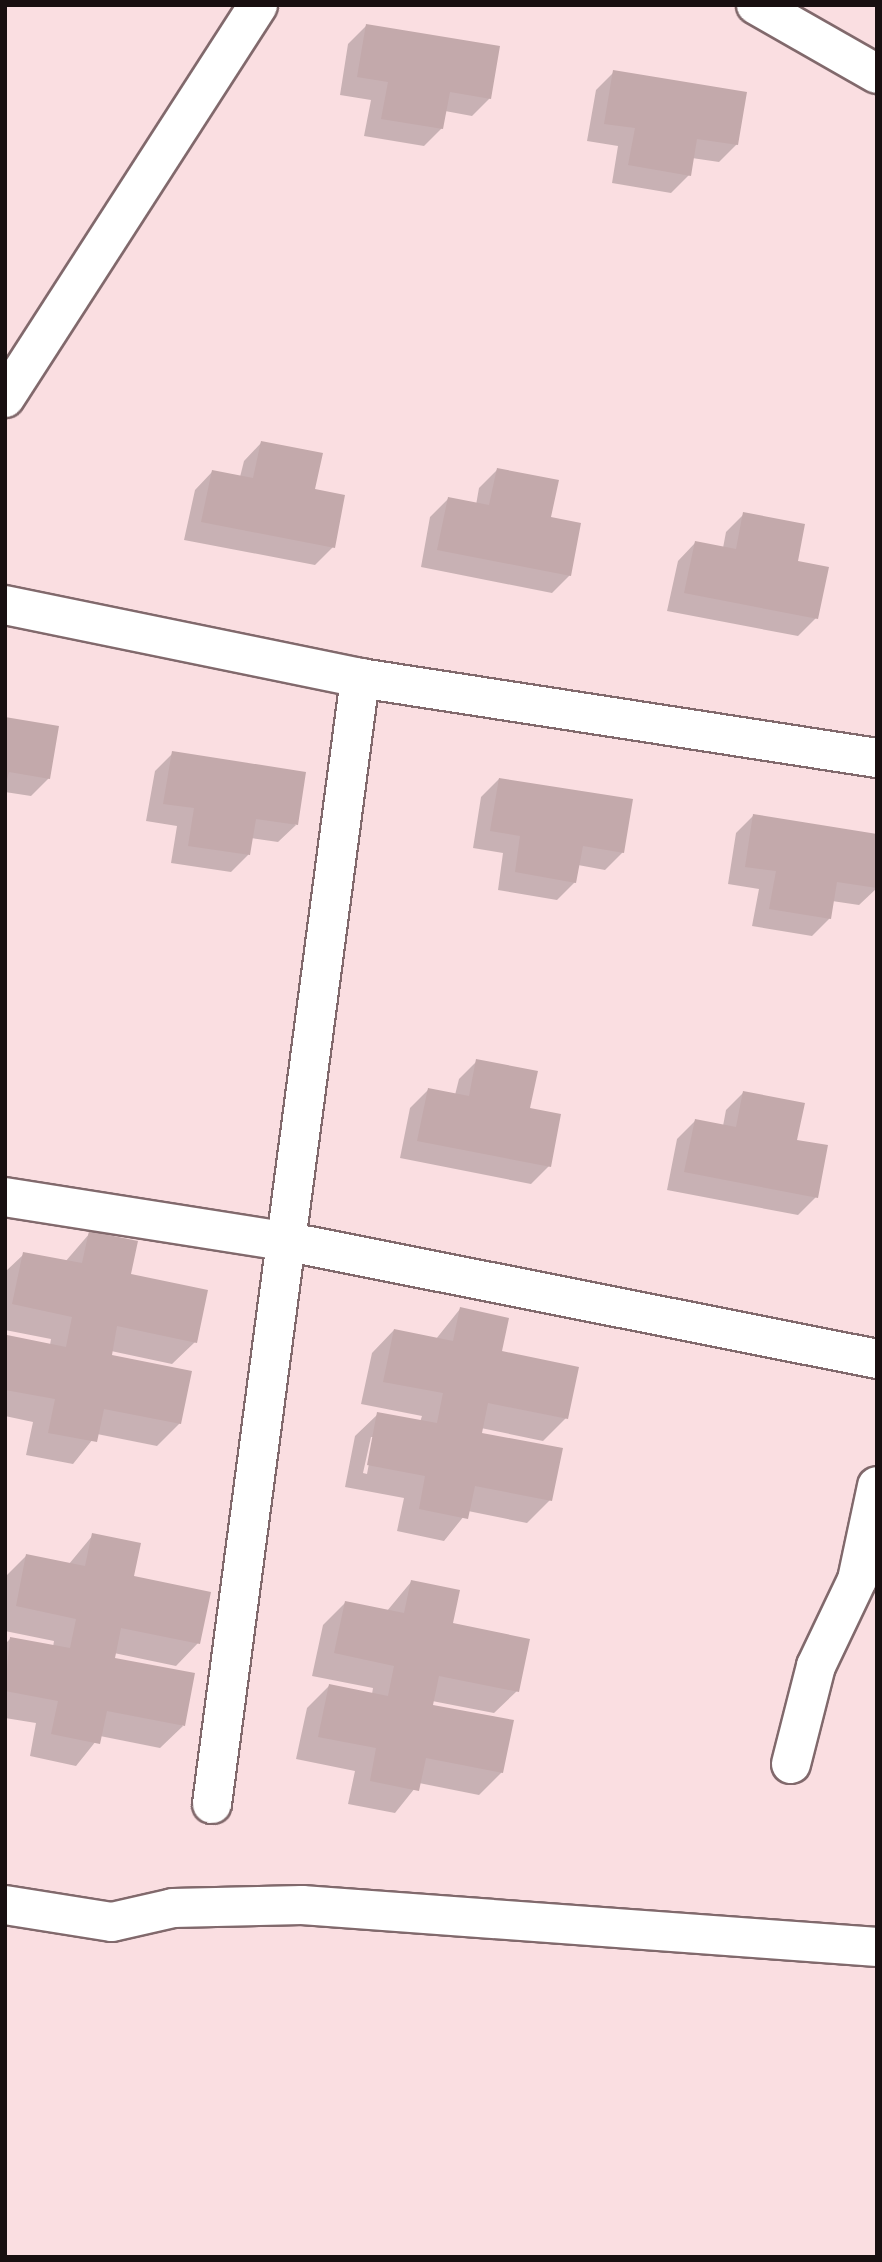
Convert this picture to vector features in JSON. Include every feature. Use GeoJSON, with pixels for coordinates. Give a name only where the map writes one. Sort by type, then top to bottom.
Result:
{"type":"FeatureCollection","features":[{"type":"Feature","properties":{"kind":"street"},"geometry":{"type":"LineString","coordinates":[[5,398],[258,5]]}},
{"type":"Feature","properties":{"kind":"street"},"geometry":{"type":"LineString","coordinates":[[756,5],[877,74]]}},
{"type":"Feature","properties":{"kind":"street"},"geometry":{"type":"LineString","coordinates":[[5,605],[360,678],[877,758]]}},
{"type":"Feature","properties":{"kind":"street"},"geometry":{"type":"LineString","coordinates":[[212,1804],[360,678]]}},
{"type":"Feature","properties":{"kind":"street"},"geometry":{"type":"LineString","coordinates":[[5,1198],[284,1241],[877,1359]]}},
{"type":"Feature","properties":{"kind":"street"},"geometry":{"type":"LineString","coordinates":[[791,1764],[816,1666],[857,1580],[877,1486]]}},
{"type":"Feature","properties":{"kind":"street"},"geometry":{"type":"LineString","coordinates":[[5,1905],[112,1922],[173,1908],[302,1905],[877,1947]]}},
{"type":"Feature","properties":{"kind":"building"},"geometry":{"type":"Polygon","coordinates":[[[366,24],[500,46],[491,99],[450,92],[443,129],[381,119],[388,82],[357,77],[366,24]]]}},
{"type":"Feature","properties":{"kind":"building"},"geometry":{"type":"Polygon","coordinates":[[[613,70],[747,92],[738,145],[697,139],[691,176],[628,165],[635,128],[604,124],[613,70]]]}},
{"type":"Feature","properties":{"kind":"building"},"geometry":{"type":"Polygon","coordinates":[[[261,441],[323,453],[315,489],[345,495],[335,548],[201,522],[212,470],[253,478],[261,441]]]}},
{"type":"Feature","properties":{"kind":"building"},"geometry":{"type":"Polygon","coordinates":[[[497,468],[559,480],[551,517],[581,523],[571,576],[437,550],[448,497],[489,505],[497,468]]]}},
{"type":"Feature","properties":{"kind":"building"},"geometry":{"type":"Polygon","coordinates":[[[743,512],[805,524],[798,561],[829,567],[818,619],[684,593],[695,541],[736,549],[743,512]]]}},
{"type":"Feature","properties":{"kind":"building"},"geometry":{"type":"Polygon","coordinates":[[[5,717],[59,726],[50,779],[9,772],[5,788],[5,717]]]}},
{"type":"Feature","properties":{"kind":"building"},"geometry":{"type":"Polygon","coordinates":[[[172,751],[306,772],[298,825],[256,819],[250,855],[188,846],[194,808],[163,804],[172,751]]]}},
{"type":"Feature","properties":{"kind":"building"},"geometry":{"type":"Polygon","coordinates":[[[499,778],[633,799],[624,853],[583,846],[576,883],[515,872],[520,836],[490,831],[499,778]]]}},
{"type":"Feature","properties":{"kind":"building"},"geometry":{"type":"Polygon","coordinates":[[[753,814],[877,834],[877,888],[837,882],[831,919],[769,909],[776,871],[745,867],[753,814]]]}},
{"type":"Feature","properties":{"kind":"building"},"geometry":{"type":"Polygon","coordinates":[[[476,1059],[538,1071],[530,1108],[561,1114],[551,1167],[417,1141],[428,1088],[469,1096],[476,1059]]]}},
{"type":"Feature","properties":{"kind":"building"},"geometry":{"type":"Polygon","coordinates":[[[743,1091],[805,1103],[797,1140],[828,1145],[818,1198],[684,1172],[695,1119],[736,1127],[743,1091]]]}},
{"type":"Feature","properties":{"kind":"building"},"geometry":{"type":"Polygon","coordinates":[[[89,1231],[138,1241],[131,1274],[208,1290],[197,1343],[117,1326],[112,1355],[192,1371],[181,1424],[104,1409],[97,1442],[48,1433],[55,1399],[5,1390],[7,1335],[66,1347],[72,1317],[12,1304],[23,1252],[82,1263],[89,1231]]]}},
{"type":"Feature","properties":{"kind":"building"},"geometry":{"type":"Polygon","coordinates":[[[460,1307],[509,1318],[502,1351],[579,1367],[568,1419],[488,1403],[482,1433],[563,1448],[552,1501],[475,1486],[468,1519],[419,1509],[425,1476],[367,1465],[377,1412],[437,1423],[443,1393],[383,1382],[394,1329],[453,1341],[460,1307]]]}},
{"type":"Feature","properties":{"kind":"building"},"geometry":{"type":"Polygon","coordinates":[[[92,1533],[141,1543],[134,1576],[211,1592],[200,1644],[121,1628],[115,1658],[195,1673],[185,1726],[107,1711],[100,1744],[51,1734],[58,1701],[5,1691],[10,1637],[70,1648],[76,1619],[16,1606],[26,1554],[85,1566],[92,1533]]]}},
{"type":"Feature","properties":{"kind":"building"},"geometry":{"type":"Polygon","coordinates":[[[411,1580],[460,1590],[453,1623],[530,1639],[519,1692],[439,1676],[433,1705],[514,1720],[503,1773],[426,1758],[419,1791],[370,1781],[376,1748],[318,1737],[329,1684],[388,1696],[394,1666],[334,1653],[345,1601],[404,1613],[411,1580]]]}}]}
